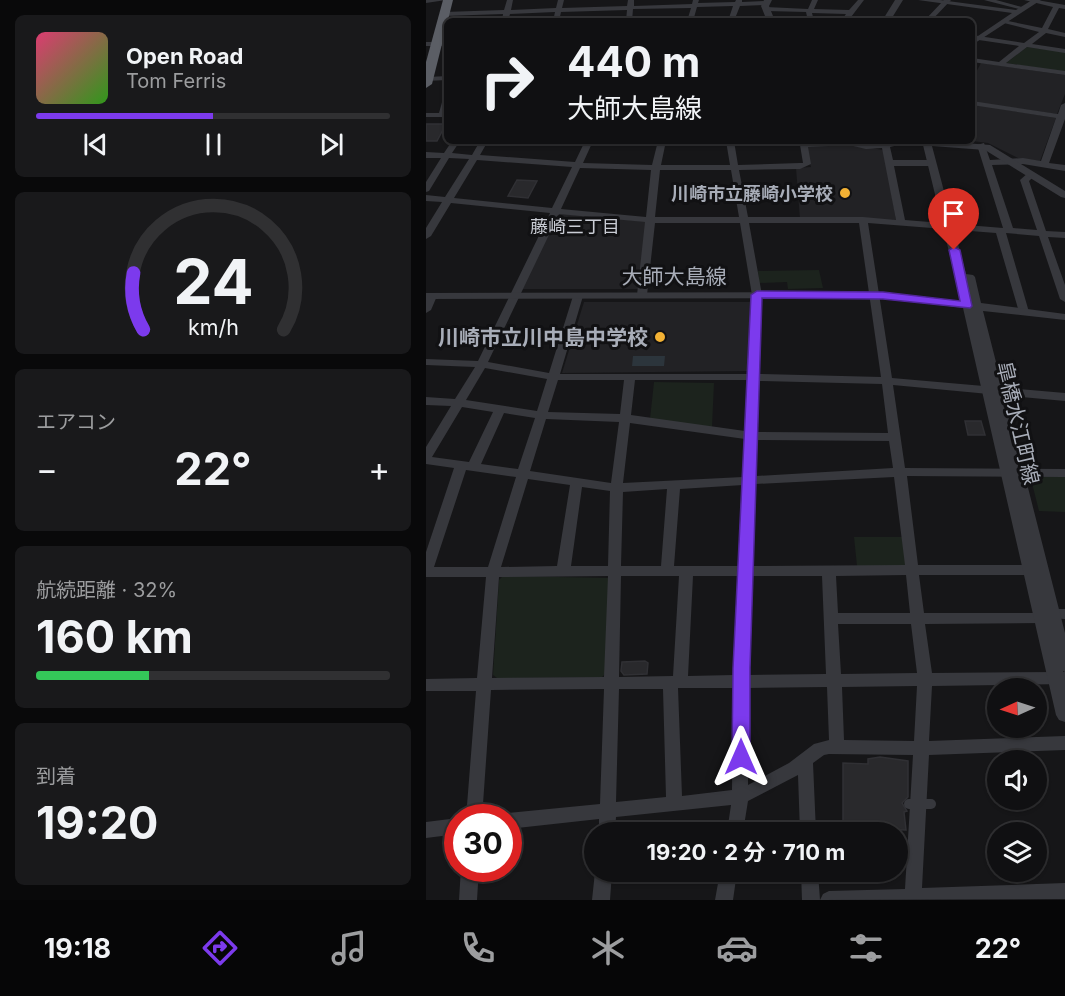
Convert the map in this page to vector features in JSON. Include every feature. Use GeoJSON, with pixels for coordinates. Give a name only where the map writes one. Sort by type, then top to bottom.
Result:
{"type":"FeatureCollection","features":[{"type":"Feature","properties":{"kind":"highway"},"geometry":{"type":"LineString","coordinates":[[427,82],[443,0]]}},
{"type":"Feature","properties":{"kind":"highway"},"geometry":{"type":"LineString","coordinates":[[426,58],[435,44],[448,0]]}},
{"type":"Feature","properties":{"kind":"street"},"geometry":{"type":"LineString","coordinates":[[426,1],[443,0]]}},
{"type":"Feature","properties":{"kind":"street"},"geometry":{"type":"LineString","coordinates":[[506,18],[510,0]]}},
{"type":"Feature","properties":{"kind":"street"},"geometry":{"type":"LineString","coordinates":[[557,18],[561,0]]}},
{"type":"Feature","properties":{"kind":"street"},"geometry":{"type":"LineString","coordinates":[[629,18],[631,0]]}},
{"type":"Feature","properties":{"kind":"street"},"geometry":{"type":"LineString","coordinates":[[656,8],[658,0]]}},
{"type":"Feature","properties":{"kind":"street"},"geometry":{"type":"LineString","coordinates":[[811,18],[810,10],[815,0]]}},
{"type":"Feature","properties":{"kind":"street"},"geometry":{"type":"LineString","coordinates":[[846,18],[861,0]]}},
{"type":"Feature","properties":{"kind":"street"},"geometry":{"type":"LineString","coordinates":[[888,18],[899,0]]}},
{"type":"Feature","properties":{"kind":"street"},"geometry":{"type":"LineString","coordinates":[[922,0],[1016,9]]}},
{"type":"Feature","properties":{"kind":"street"},"geometry":{"type":"LineString","coordinates":[[987,0],[1016,9]]}},
{"type":"Feature","properties":{"kind":"street"},"geometry":{"type":"LineString","coordinates":[[444,14],[475,10],[489,13],[656,8],[738,1],[810,10],[850,12]]}},
{"type":"Feature","properties":{"kind":"street"},"geometry":{"type":"LineString","coordinates":[[732,18],[738,1]]}},
{"type":"Feature","properties":{"kind":"street"},"geometry":{"type":"LineString","coordinates":[[930,18],[947,1]]}},
{"type":"Feature","properties":{"kind":"street"},"geometry":{"type":"LineString","coordinates":[[975,38],[1032,1]]}},
{"type":"Feature","properties":{"kind":"street"},"geometry":{"type":"LineString","coordinates":[[975,38],[1016,9],[1032,1],[1061,7],[1044,32],[1000,64]]}},
{"type":"Feature","properties":{"kind":"street"},"geometry":{"type":"LineString","coordinates":[[691,18],[695,3]]}},
{"type":"Feature","properties":{"kind":"street"},"geometry":{"type":"LineString","coordinates":[[488,18],[489,13]]}},
{"type":"Feature","properties":{"kind":"street"},"geometry":{"type":"LineString","coordinates":[[1003,22],[1065,35]]}},
{"type":"Feature","properties":{"kind":"street"},"geometry":{"type":"LineString","coordinates":[[975,39],[1065,51]]}},
{"type":"Feature","properties":{"kind":"street"},"geometry":{"type":"LineString","coordinates":[[975,60],[1065,73]]}},
{"type":"Feature","properties":{"kind":"street"},"geometry":{"type":"LineString","coordinates":[[427,82],[444,79]]}},
{"type":"Feature","properties":{"kind":"street"},"geometry":{"type":"LineString","coordinates":[[975,103],[1063,116]]}},
{"type":"Feature","properties":{"kind":"street"},"geometry":{"type":"LineString","coordinates":[[1044,164],[1063,116],[1065,105]]}},
{"type":"Feature","properties":{"kind":"street"},"geometry":{"type":"LineString","coordinates":[[426,115],[444,115]]}},
{"type":"Feature","properties":{"kind":"street"},"geometry":{"type":"LineString","coordinates":[[426,189],[454,144]]}},
{"type":"Feature","properties":{"kind":"street"},"geometry":{"type":"LineString","coordinates":[[426,236],[482,144]]}},
{"type":"Feature","properties":{"kind":"street"},"geometry":{"type":"LineString","coordinates":[[587,144],[482,364],[426,458],[617,488],[900,472],[1065,472]]}},
{"type":"Feature","properties":{"kind":"street"},"geometry":{"type":"LineString","coordinates":[[642,295],[656,168],[661,144]]}},
{"type":"Feature","properties":{"kind":"street"},"geometry":{"type":"LineString","coordinates":[[731,144],[757,295],[741,683],[740,797],[736,822]]}},
{"type":"Feature","properties":{"kind":"street"},"geometry":{"type":"LineString","coordinates":[[426,155],[473,156],[576,165],[656,168],[735,167],[806,165],[804,145],[818,144]]}},
{"type":"Feature","properties":{"kind":"street"},"geometry":{"type":"LineString","coordinates":[[866,144],[886,146],[891,144]]}},
{"type":"Feature","properties":{"kind":"street","name":"皐橋水江町線"},"geometry":{"type":"LineString","coordinates":[[930,144],[932,163],[953,227]]}},
{"type":"Feature","properties":{"kind":"street","name":"皐橋水江町線"},"geometry":{"type":"LineString","coordinates":[[931,144],[953,227],[1011,471],[1030,570],[1053,615]]}},
{"type":"Feature","properties":{"kind":"street"},"geometry":{"type":"LineString","coordinates":[[964,144],[981,145],[1065,195]]}},
{"type":"Feature","properties":{"kind":"street"},"geometry":{"type":"LineString","coordinates":[[981,145],[1023,312]]}},
{"type":"Feature","properties":{"kind":"street"},"geometry":{"type":"LineString","coordinates":[[886,146],[901,223]]}},
{"type":"Feature","properties":{"kind":"street"},"geometry":{"type":"LineString","coordinates":[[987,163],[1013,162],[1065,168]]}},
{"type":"Feature","properties":{"kind":"street"},"geometry":{"type":"LineString","coordinates":[[889,163],[932,163]]}},
{"type":"Feature","properties":{"kind":"street"},"geometry":{"type":"LineString","coordinates":[[1032,174],[1024,180],[1065,298]]}},
{"type":"Feature","properties":{"kind":"street"},"geometry":{"type":"LineString","coordinates":[[426,198],[650,220],[863,220],[1065,235]]}},
{"type":"Feature","properties":{"kind":"street"},"geometry":{"type":"LineString","coordinates":[[863,220],[900,472],[925,679],[912,898]]}},
{"type":"Feature","properties":{"kind":"street","name":"大師大島線"},"geometry":{"type":"LineString","coordinates":[[429,296],[873,295],[1065,318]]}},
{"type":"Feature","properties":{"kind":"street"},"geometry":{"type":"LineString","coordinates":[[426,310],[429,296]]}},
{"type":"Feature","properties":{"kind":"street"},"geometry":{"type":"LineString","coordinates":[[475,804],[493,572],[578,296]]}},
{"type":"Feature","properties":{"kind":"street"},"geometry":{"type":"LineString","coordinates":[[426,362],[482,364],[553,377],[753,377],[885,381],[1065,397]]}},
{"type":"Feature","properties":{"kind":"street"},"geometry":{"type":"LineString","coordinates":[[608,822],[617,488],[630,378]]}},
{"type":"Feature","properties":{"kind":"street"},"geometry":{"type":"LineString","coordinates":[[426,401],[459,403],[541,415],[624,418],[750,436],[894,437]]}},
{"type":"Feature","properties":{"kind":"street"},"geometry":{"type":"LineString","coordinates":[[500,409],[467,466],[426,572],[1030,570]]}},
{"type":"Feature","properties":{"kind":"street","name":"皐橋水江町線"},"geometry":{"type":"LineString","coordinates":[[1011,471],[1053,615],[1062,674],[1065,715]]}},
{"type":"Feature","properties":{"kind":"street"},"geometry":{"type":"LineString","coordinates":[[563,572],[577,482]]}},
{"type":"Feature","properties":{"kind":"street"},"geometry":{"type":"LineString","coordinates":[[668,572],[674,485]]}},
{"type":"Feature","properties":{"kind":"street"},"geometry":{"type":"LineString","coordinates":[[674,803],[675,683],[686,572]]}},
{"type":"Feature","properties":{"kind":"street"},"geometry":{"type":"LineString","coordinates":[[829,572],[837,748]]}},
{"type":"Feature","properties":{"kind":"street"},"geometry":{"type":"LineString","coordinates":[[832,619],[1053,615]]}},
{"type":"Feature","properties":{"kind":"street"},"geometry":{"type":"LineString","coordinates":[[426,685],[741,683],[1062,674]]}},
{"type":"Feature","properties":{"kind":"street"},"geometry":{"type":"LineString","coordinates":[[522,820],[740,797],[820,749],[1065,743]]}},
{"type":"Feature","properties":{"kind":"street"},"geometry":{"type":"LineString","coordinates":[[805,760],[808,822]]}},
{"type":"Feature","properties":{"kind":"street"},"geometry":{"type":"LineString","coordinates":[[909,804],[931,804]]}},
{"type":"Feature","properties":{"kind":"street"},"geometry":{"type":"LineString","coordinates":[[426,830],[444,828]]}},
{"type":"Feature","properties":{"kind":"street"},"geometry":{"type":"LineString","coordinates":[[468,900],[469,882]]}},
{"type":"Feature","properties":{"kind":"street"},"geometry":{"type":"LineString","coordinates":[[601,900],[603,882]]}},
{"type":"Feature","properties":{"kind":"street"},"geometry":{"type":"LineString","coordinates":[[724,900],[727,882]]}},
{"type":"Feature","properties":{"kind":"street"},"geometry":{"type":"LineString","coordinates":[[810,882],[811,900]]}},
{"type":"Feature","properties":{"kind":"street"},"geometry":{"type":"LineString","coordinates":[[832,900],[1000,896],[1065,891]]}},
{"type":"Feature","properties":{"kind":"shaded area"},"geometry":{"type":"Polygon","coordinates":[[[1027,47],[1065,52],[1065,72],[1006,63],[1027,47]]]}},
{"type":"Feature","properties":{"kind":"shaded area"},"geometry":{"type":"Polygon","coordinates":[[[981,63],[1065,75],[1065,94],[1057,114],[975,102],[975,74],[981,63]]]}},
{"type":"Feature","properties":{"kind":"shaded area"},"geometry":{"type":"Polygon","coordinates":[[[975,104],[1056,118],[1040,161],[1018,158],[988,143],[975,141],[975,104]]]}},
{"type":"Feature","properties":{"kind":"shaded area","name":"川崎市立藤崎小学校"},"geometry":{"type":"Polygon","coordinates":[[[843,144],[884,150],[896,220],[800,219],[796,168],[811,167],[806,146],[843,144]]]}},
{"type":"Feature","properties":{"kind":"shaded area"},"geometry":{"type":"Polygon","coordinates":[[[558,212],[647,222],[638,289],[521,289],[558,212]]]}},
{"type":"Feature","properties":{"kind":"shaded area"},"geometry":{"type":"Polygon","coordinates":[[[819,270],[823,288],[788,289],[787,282],[759,283],[758,271],[819,270]]]}},
{"type":"Feature","properties":{"kind":"shaded area","name":"川崎市立川中島中学校"},"geometry":{"type":"Polygon","coordinates":[[[584,302],[750,302],[748,371],[562,373],[584,302]]]}},
{"type":"Feature","properties":{"kind":"shaded area"},"geometry":{"type":"Polygon","coordinates":[[[633,356],[665,356],[664,366],[632,366],[633,356]]]}},
{"type":"Feature","properties":{"kind":"shaded area"},"geometry":{"type":"Polygon","coordinates":[[[654,382],[714,383],[712,427],[650,419],[654,382]]]}},
{"type":"Feature","properties":{"kind":"shaded area"},"geometry":{"type":"Polygon","coordinates":[[[1033,476],[1065,477],[1065,512],[1039,511],[1031,479],[1033,476]]]}},
{"type":"Feature","properties":{"kind":"shaded area"},"geometry":{"type":"Polygon","coordinates":[[[854,537],[902,537],[906,567],[857,566],[854,537]]]}},
{"type":"Feature","properties":{"kind":"shaded area"},"geometry":{"type":"Polygon","coordinates":[[[503,576],[609,578],[606,673],[602,677],[497,678],[493,675],[499,580],[503,576]]]}},
{"type":"Feature","properties":{"kind":"building"},"geometry":{"type":"Polygon","coordinates":[[[426,124],[444,124],[437,141],[426,141],[426,124]]]}},
{"type":"Feature","properties":{"kind":"building"},"geometry":{"type":"Polygon","coordinates":[[[517,180],[537,181],[528,198],[508,196],[517,180]]]}},
{"type":"Feature","properties":{"kind":"building"},"geometry":{"type":"Polygon","coordinates":[[[965,421],[981,421],[985,435],[968,435],[965,421]]]}},
{"type":"Feature","properties":{"kind":"building"},"geometry":{"type":"Polygon","coordinates":[[[645,661],[648,663],[647,674],[624,675],[621,671],[622,662],[645,661]]]}},
{"type":"Feature","properties":{"kind":"building"},"geometry":{"type":"Polygon","coordinates":[[[880,757],[908,761],[908,797],[902,803],[907,811],[904,812],[905,822],[843,822],[843,763],[868,764],[868,759],[880,757]]]}},
{"type":"Feature","properties":{"kind":"place","name":"川崎市立藤崎小学校"},"geometry":{"type":"Point","coordinates":[845,193]}},
{"type":"Feature","properties":{"kind":"place","name":"川崎市立川中島中学校"},"geometry":{"type":"Point","coordinates":[660,337]}},
{"type":"Feature","properties":{"kind":"district","name":"藤崎三丁目"},"geometry":{"type":"Point","coordinates":[575,226]}},
{"type":"Feature","properties":{"kind":"route"},"geometry":{"type":"LineString","coordinates":[[741,757],[748,480],[757,295],[883,295],[966,306],[954,250]]}}]}
